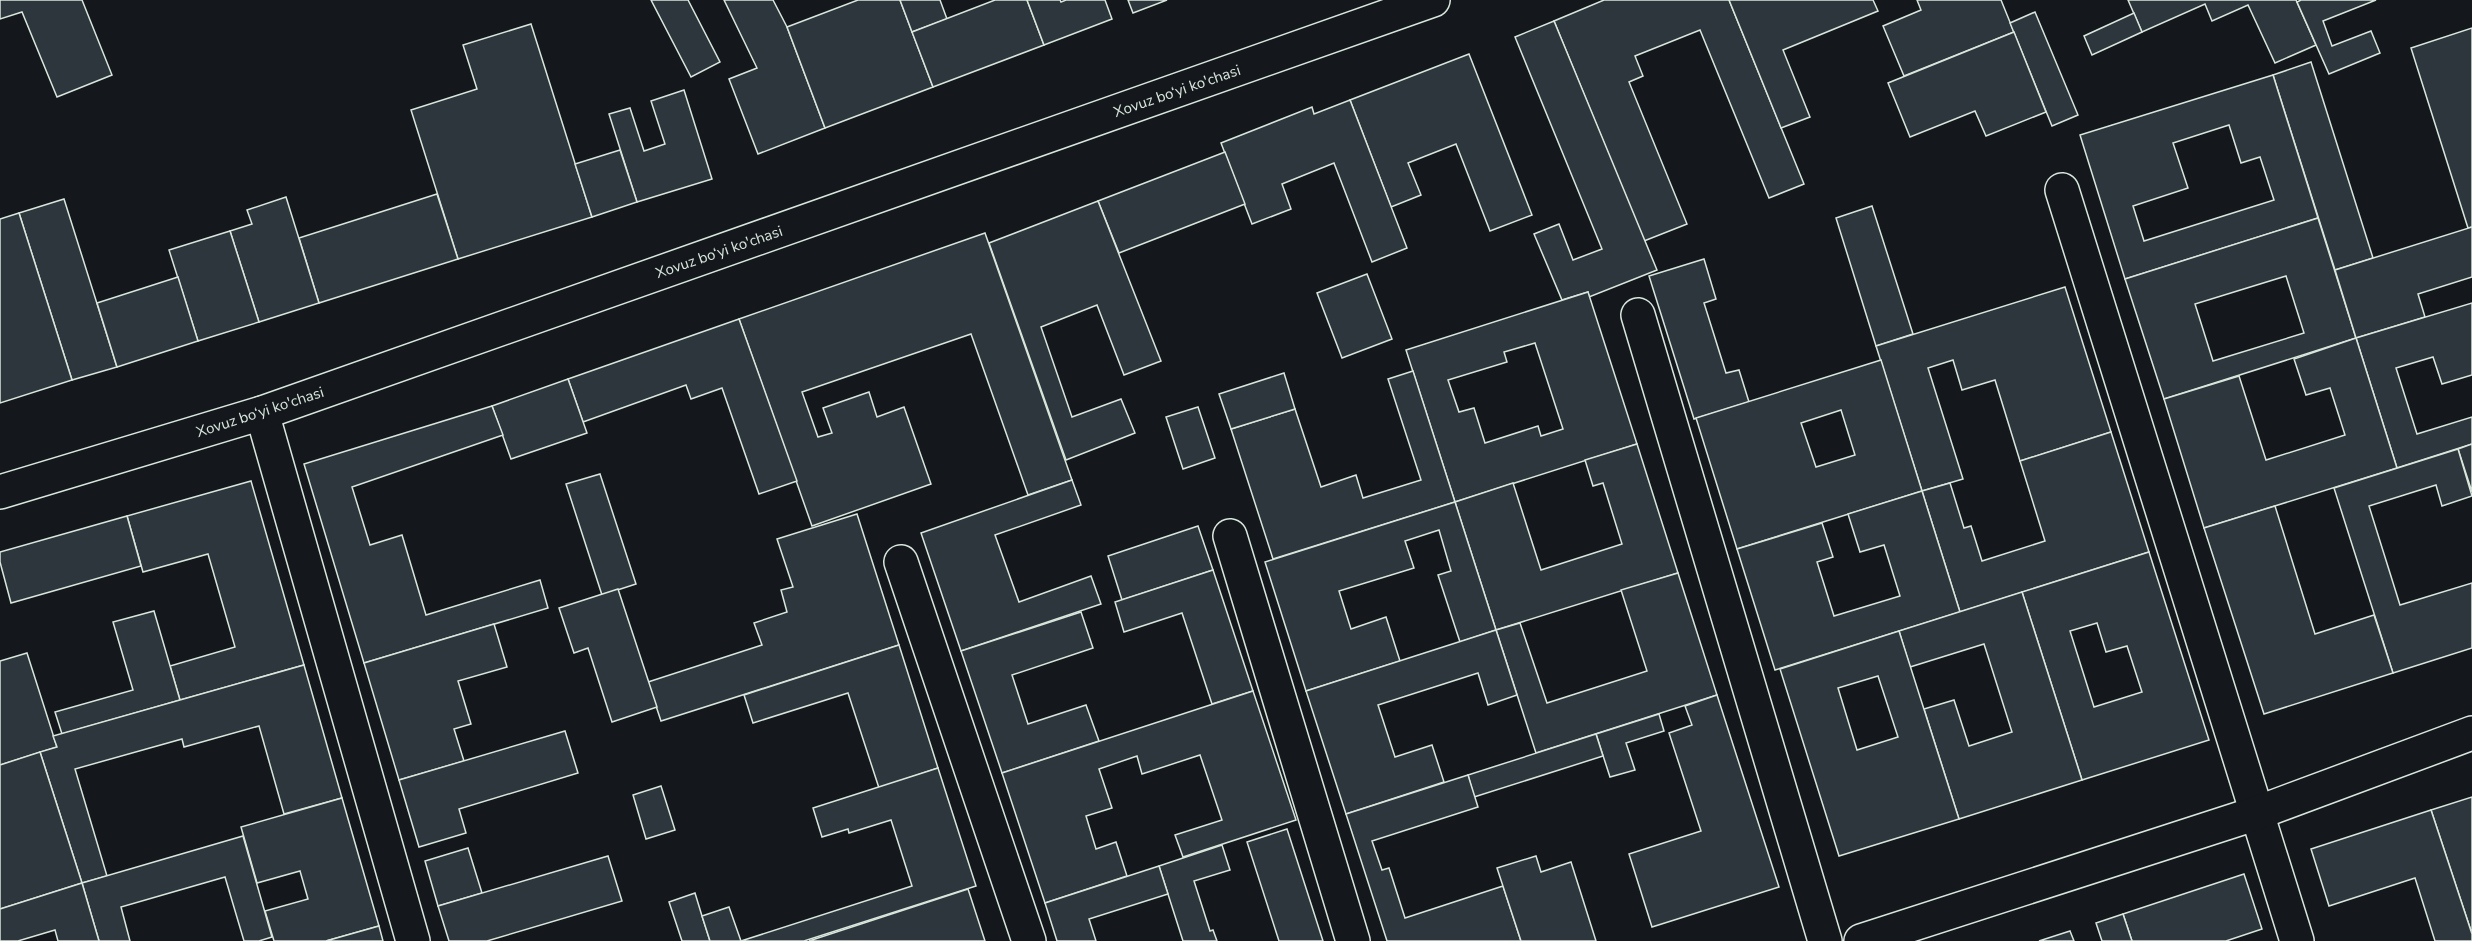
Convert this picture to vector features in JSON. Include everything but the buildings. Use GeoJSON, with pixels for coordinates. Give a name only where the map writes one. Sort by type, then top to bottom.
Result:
{"type":"FeatureCollection","features":[{"type":"Feature","properties":{"kind":"street","name":"Xovuz bo‘yi ko'chasi"},"geometry":{"type":"LineString","coordinates":[[0,492],[262,413],[1434,0]]}},
{"type":"Feature","properties":{"kind":"street"},"geometry":{"type":"LineString","coordinates":[[2062,190],[2297,941]]}},
{"type":"Feature","properties":{"kind":"street"},"geometry":{"type":"LineString","coordinates":[[1638,315],[1825,941]]}},
{"type":"Feature","properties":{"kind":"street"},"geometry":{"type":"LineString","coordinates":[[262,413],[412,941]]}},
{"type":"Feature","properties":{"kind":"street"},"geometry":{"type":"LineString","coordinates":[[1230,536],[1353,941]]}},
{"type":"Feature","properties":{"kind":"street"},"geometry":{"type":"LineString","coordinates":[[901,562],[1029,941]]}},
{"type":"Feature","properties":{"kind":"street"},"geometry":{"type":"LineString","coordinates":[[1861,941],[2257,813],[2472,733]]}}]}
